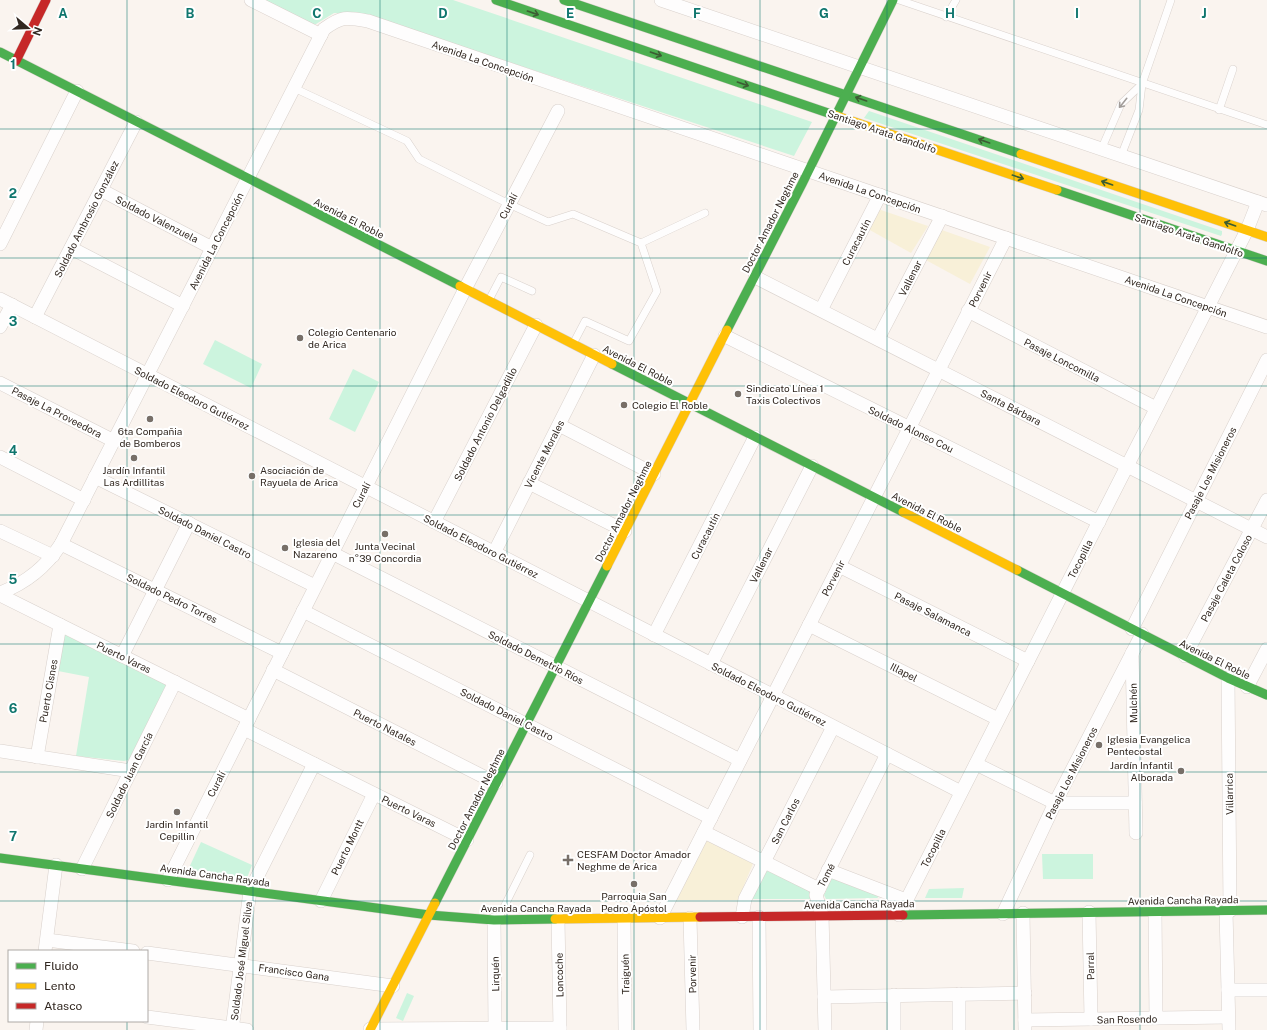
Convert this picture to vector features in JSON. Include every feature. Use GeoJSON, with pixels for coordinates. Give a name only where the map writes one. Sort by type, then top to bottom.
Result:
{"type":"FeatureCollection","features":[{"type":"Feature","properties":{"kind":"street"},"geometry":{"type":"LineString","coordinates":[[16,61],[46,0]]}},
{"type":"Feature","properties":{"kind":"street"},"geometry":{"type":"LineString","coordinates":[[251,0],[321,35]]}},
{"type":"Feature","properties":{"kind":"street","name":"Santiago Arata Gandolfo"},"geometry":{"type":"LineString","coordinates":[[496,0],[1267,261]]}},
{"type":"Feature","properties":{"kind":"street"},"geometry":{"type":"LineString","coordinates":[[564,0],[1267,237]]}},
{"type":"Feature","properties":{"kind":"street"},"geometry":{"type":"LineString","coordinates":[[661,0],[1262,204]]}},
{"type":"Feature","properties":{"kind":"street","name":"Doctor Amador Neghme"},"geometry":{"type":"LineString","coordinates":[[370,1030],[755,277],[893,0]]}},
{"type":"Feature","properties":{"kind":"street","name":"Avenida La Concepción"},"geometry":{"type":"LineString","coordinates":[[0,594],[28,579],[44,566],[61,544],[324,28],[342,18],[368,21],[1267,327]]}},
{"type":"Feature","properties":{"kind":"street","name":"Avenida El Roble"},"geometry":{"type":"LineString","coordinates":[[0,52],[1062,594],[1228,678],[1267,695]]}},
{"type":"Feature","properties":{"kind":"street"},"geometry":{"type":"LineString","coordinates":[[0,244],[77,91]]}},
{"type":"Feature","properties":{"kind":"street","name":"Curalí"},"geometry":{"type":"LineString","coordinates":[[168,880],[465,289],[558,111]]}},
{"type":"Feature","properties":{"kind":"street","name":"Soldado Ambrosio González"},"geometry":{"type":"LineString","coordinates":[[35,317],[136,122]]}},
{"type":"Feature","properties":{"kind":"street","name":"Soldado Valenzuela"},"geometry":{"type":"LineString","coordinates":[[101,190],[212,248]]}},
{"type":"Feature","properties":{"kind":"street","name":"Curacautín"},"geometry":{"type":"LineString","coordinates":[[821,310],[880,195]]}},
{"type":"Feature","properties":{"kind":"street","name":"Tocopilla"},"geometry":{"type":"LineString","coordinates":[[899,915],[1156,408],[1247,230],[1262,204]]}},
{"type":"Feature","properties":{"kind":"street","name":"Vallenar"},"geometry":{"type":"LineString","coordinates":[[878,340],[942,216]]}},
{"type":"Feature","properties":{"kind":"street","name":"Porvenir"},"geometry":{"type":"LineString","coordinates":[[660,918],[1006,238]]}},
{"type":"Feature","properties":{"kind":"street"},"geometry":{"type":"LineString","coordinates":[[71,248],[183,306]]}},
{"type":"Feature","properties":{"kind":"street","name":"Santa Bárbara"},"geometry":{"type":"LineString","coordinates":[[755,277],[1267,537]]}},
{"type":"Feature","properties":{"kind":"street"},"geometry":{"type":"LineString","coordinates":[[0,327],[6,302]]}},
{"type":"Feature","properties":{"kind":"street","name":"Soldado Eleodoro Gutiérrez"},"geometry":{"type":"LineString","coordinates":[[6,302],[961,792]]}},
{"type":"Feature","properties":{"kind":"street","name":"Pasaje Loncomilla"},"geometry":{"type":"LineString","coordinates":[[968,312],[1156,408]]}},
{"type":"Feature","properties":{"kind":"street","name":"Soldado Antonio Delgadillo"},"geometry":{"type":"LineString","coordinates":[[434,522],[536,325]]}},
{"type":"Feature","properties":{"kind":"street","name":"Soldado Alonso Cou"},"geometry":{"type":"LineString","coordinates":[[725,336],[1099,522]]}},
{"type":"Feature","properties":{"kind":"street","name":"Vicente Morales"},"geometry":{"type":"LineString","coordinates":[[494,553],[594,355]]}},
{"type":"Feature","properties":{"kind":"street","name":"Pasaje Los Misioneros"},"geometry":{"type":"LineString","coordinates":[[1003,914],[1055,803],[1132,651],[1137,632],[1196,501],[1267,360]]}},
{"type":"Feature","properties":{"kind":"street","name":"Pasaje La Proveedora"},"geometry":{"type":"LineString","coordinates":[[0,383],[114,441]]}},
{"type":"Feature","properties":{"kind":"street"},"geometry":{"type":"LineString","coordinates":[[559,425],[654,474]]}},
{"type":"Feature","properties":{"kind":"street","name":"Curacautín"},"geometry":{"type":"LineString","coordinates":[[654,635],[755,437]]}},
{"type":"Feature","properties":{"kind":"street"},"geometry":{"type":"LineString","coordinates":[[0,457],[84,500]]}},
{"type":"Feature","properties":{"kind":"street","name":"Vallenar"},"geometry":{"type":"LineString","coordinates":[[711,664],[812,466]]}},
{"type":"Feature","properties":{"kind":"street","name":"Soldado Daniel Castro"},"geometry":{"type":"LineString","coordinates":[[96,477],[315,586]]}},
{"type":"Feature","properties":{"kind":"street"},"geometry":{"type":"LineString","coordinates":[[529,483],[625,531]]}},
{"type":"Feature","properties":{"kind":"street","name":"Pasaje Caleta Coloso"},"geometry":{"type":"LineString","coordinates":[[1185,656],[1267,500]]}},
{"type":"Feature","properties":{"kind":"street"},"geometry":{"type":"LineString","coordinates":[[122,656],[189,523]]}},
{"type":"Feature","properties":{"kind":"street"},"geometry":{"type":"LineString","coordinates":[[0,531],[52,556]]}},
{"type":"Feature","properties":{"kind":"street","name":"Soldado Pedro Torres"},"geometry":{"type":"LineString","coordinates":[[61,544],[282,653]]}},
{"type":"Feature","properties":{"kind":"street","name":"Soldado Demetrio Ríos"},"geometry":{"type":"LineString","coordinates":[[332,553],[740,760]]}},
{"type":"Feature","properties":{"kind":"street","name":"Pasaje Salamanca"},"geometry":{"type":"LineString","coordinates":[[839,566],[1028,661]]}},
{"type":"Feature","properties":{"kind":"street","name":"Puerto Varas"},"geometry":{"type":"LineString","coordinates":[[0,594],[175,682],[314,764],[467,840]]}},
{"type":"Feature","properties":{"kind":"street","name":"Soldado Daniel Castro"},"geometry":{"type":"LineString","coordinates":[[303,611],[711,818]]}},
{"type":"Feature","properties":{"kind":"street","name":"Puerto Cisnes"},"geometry":{"type":"LineString","coordinates":[[37,757],[60,625]]}},
{"type":"Feature","properties":{"kind":"street","name":"Illapel"},"geometry":{"type":"LineString","coordinates":[[809,625],[998,719]]}},
{"type":"Feature","properties":{"kind":"street"},"geometry":{"type":"LineString","coordinates":[[1247,687],[1267,649]]}},
{"type":"Feature","properties":{"kind":"street","name":"Mulchén"},"geometry":{"type":"LineString","coordinates":[[1132,651],[1136,833]]}},
{"type":"Feature","properties":{"kind":"street","name":"Puerto Natales"},"geometry":{"type":"LineString","coordinates":[[273,670],[496,783]]}},
{"type":"Feature","properties":{"kind":"street","name":"Villarrica"},"geometry":{"type":"LineString","coordinates":[[1228,678],[1229,1024]]}},
{"type":"Feature","properties":{"kind":"street","name":"Soldado Juan García"},"geometry":{"type":"LineString","coordinates":[[82,869],[175,682]]}},
{"type":"Feature","properties":{"kind":"street","name":"San Carlos"},"geometry":{"type":"LineString","coordinates":[[742,917],[744,899],[833,727]]}},
{"type":"Feature","properties":{"kind":"street"},"geometry":{"type":"LineString","coordinates":[[0,751],[131,770]]}},
{"type":"Feature","properties":{"kind":"street","name":"Tomé"},"geometry":{"type":"LineString","coordinates":[[825,1030],[822,915],[816,895],[887,754]]}},
{"type":"Feature","properties":{"kind":"street","name":"Soldado José Miguel Silva"},"geometry":{"type":"LineString","coordinates":[[232,1029],[250,891],[314,764]]}},
{"type":"Feature","properties":{"kind":"street"},"geometry":{"type":"LineString","coordinates":[[976,764],[1055,803],[1135,803]]}},
{"type":"Feature","properties":{"kind":"street","name":"Puerto Montt"},"geometry":{"type":"LineString","coordinates":[[321,900],[374,794]]}},
{"type":"Feature","properties":{"kind":"street"},"geometry":{"type":"LineString","coordinates":[[704,832],[819,889]]}},
{"type":"Feature","properties":{"kind":"street","name":"Avenida Cancha Rayada"},"geometry":{"type":"LineString","coordinates":[[0,858],[429,915],[496,920],[1267,910]]}},
{"type":"Feature","properties":{"kind":"street"},"geometry":{"type":"LineString","coordinates":[[56,865],[46,945],[118,950]]}},
{"type":"Feature","properties":{"kind":"street"},"geometry":{"type":"LineString","coordinates":[[828,870],[906,900]]}},
{"type":"Feature","properties":{"kind":"street"},"geometry":{"type":"LineString","coordinates":[[1155,911],[1156,1018]]}},
{"type":"Feature","properties":{"kind":"street","name":"Parral"},"geometry":{"type":"LineString","coordinates":[[1089,912],[1091,1019]]}},
{"type":"Feature","properties":{"kind":"street"},"geometry":{"type":"LineString","coordinates":[[1023,913],[1025,1025]]}},
{"type":"Feature","properties":{"kind":"street"},"geometry":{"type":"LineString","coordinates":[[759,917],[760,1030]]}},
{"type":"Feature","properties":{"kind":"street","name":"Traiguén"},"geometry":{"type":"LineString","coordinates":[[624,918],[625,1030]]}},
{"type":"Feature","properties":{"kind":"street","name":"Porvenir"},"geometry":{"type":"LineString","coordinates":[[690,918],[693,1030]]}},
{"type":"Feature","properties":{"kind":"street","name":"Loncoche"},"geometry":{"type":"LineString","coordinates":[[558,919],[560,1029]]}},
{"type":"Feature","properties":{"kind":"street","name":"Lirquén"},"geometry":{"type":"LineString","coordinates":[[495,1028],[496,920]]}},
{"type":"Feature","properties":{"kind":"street","name":"Francisco Gana"},"geometry":{"type":"LineString","coordinates":[[148,953],[393,986]]}},
{"type":"Feature","properties":{"kind":"street"},"geometry":{"type":"LineString","coordinates":[[1228,990],[1267,990]]}},
{"type":"Feature","properties":{"kind":"street"},"geometry":{"type":"LineString","coordinates":[[824,997],[1024,993]]}},
{"type":"Feature","properties":{"kind":"street"},"geometry":{"type":"LineString","coordinates":[[959,994],[959,1030]]}},
{"type":"Feature","properties":{"kind":"street"},"geometry":{"type":"LineString","coordinates":[[894,995],[894,1030]]}},
{"type":"Feature","properties":{"kind":"street"},"geometry":{"type":"LineString","coordinates":[[148,1017],[247,1030]]}},
{"type":"Feature","properties":{"kind":"street","name":"San Rosendo"},"geometry":{"type":"LineString","coordinates":[[1025,1025],[1091,1019],[1156,1018],[1229,1024]]}},
{"type":"Feature","properties":{"kind":"street"},"geometry":{"type":"LineString","coordinates":[[370,1030],[495,1028],[560,1029]]}},
{"type":"Feature","properties":{"kind":"lane"},"geometry":{"type":"LineString","coordinates":[[898,0],[1142,84],[1267,125]]}},
{"type":"Feature","properties":{"kind":"lane"},"geometry":{"type":"LineString","coordinates":[[946,17],[956,0]]}},
{"type":"Feature","properties":{"kind":"lane"},"geometry":{"type":"LineString","coordinates":[[1121,156],[1139,110],[1142,84],[1171,0]]}},
{"type":"Feature","properties":{"kind":"lane"},"geometry":{"type":"LineString","coordinates":[[1219,110],[1233,69]]}},
{"type":"Feature","properties":{"kind":"lane"},"geometry":{"type":"LineString","coordinates":[[1101,150],[1121,104],[1142,84]]}},
{"type":"Feature","properties":{"kind":"lane"},"geometry":{"type":"LineString","coordinates":[[294,88],[407,141],[419,159],[548,222],[573,214],[640,243],[657,291],[629,341],[585,321],[573,344]]}},
{"type":"Feature","properties":{"kind":"lane"},"geometry":{"type":"LineString","coordinates":[[640,243],[705,213]]}},
{"type":"Feature","properties":{"kind":"lane"},"geometry":{"type":"LineString","coordinates":[[488,301],[501,277],[532,290]]}},
{"type":"Feature","properties":{"kind":"lane"},"geometry":{"type":"LineString","coordinates":[[496,920],[530,854]]}},
{"type":"Feature","properties":{"kind":"green space"},"geometry":{"type":"Polygon","coordinates":[[[261,0],[453,0],[812,122],[794,156],[363,14],[334,13],[316,24],[310,24],[261,0]]]}},
{"type":"Feature","properties":{"kind":"green space"},"geometry":{"type":"Polygon","coordinates":[[[869,111],[1222,231],[1222,234],[1221,236],[864,118],[869,111]]]}},
{"type":"Feature","properties":{"kind":"green space"},"geometry":{"type":"Polygon","coordinates":[[[215,340],[262,364],[251,388],[203,364],[215,340]]]}},
{"type":"Feature","properties":{"kind":"green space"},"geometry":{"type":"Polygon","coordinates":[[[353,369],[379,382],[355,432],[329,419],[353,369]]]}},
{"type":"Feature","properties":{"kind":"green space"},"geometry":{"type":"Polygon","coordinates":[[[63,634],[73,636],[169,685],[132,759],[124,761],[76,756],[89,677],[58,671],[63,634]]]}},
{"type":"Feature","properties":{"kind":"green space"},"geometry":{"type":"Polygon","coordinates":[[[201,842],[252,865],[247,878],[188,870],[201,842]]]}},
{"type":"Feature","properties":{"kind":"green space"},"geometry":{"type":"Polygon","coordinates":[[[1042,854],[1093,854],[1093,879],[1043,879],[1042,854]]]}},
{"type":"Feature","properties":{"kind":"green space"},"geometry":{"type":"Polygon","coordinates":[[[762,865],[815,889],[812,899],[747,899],[762,865]]]}},
{"type":"Feature","properties":{"kind":"green space"},"geometry":{"type":"Polygon","coordinates":[[[833,875],[880,896],[877,898],[826,899],[824,895],[833,875]]]}},
{"type":"Feature","properties":{"kind":"green space"},"geometry":{"type":"Polygon","coordinates":[[[964,888],[962,898],[925,898],[929,889],[964,888]]]}},
{"type":"Feature","properties":{"kind":"green space"},"geometry":{"type":"Polygon","coordinates":[[[407,993],[414,996],[403,1021],[396,1018],[407,993]]]}},
{"type":"Feature","properties":{"kind":"sand"},"geometry":{"type":"Polygon","coordinates":[[[878,209],[928,226],[911,253],[868,229],[878,209]]]}},
{"type":"Feature","properties":{"kind":"sand"},"geometry":{"type":"Polygon","coordinates":[[[939,229],[990,247],[970,284],[924,259],[939,229]]]}},
{"type":"Feature","properties":{"kind":"sand"},"geometry":{"type":"Polygon","coordinates":[[[703,839],[754,861],[738,900],[671,900],[703,839]]]}},
{"type":"Feature","properties":{"kind":"traffic: fast"},"geometry":{"type":"LineString","coordinates":[[496,0],[834,115]]}},
{"type":"Feature","properties":{"kind":"traffic: fast"},"geometry":{"type":"LineString","coordinates":[[564,0],[1021,154]]}},
{"type":"Feature","properties":{"kind":"traffic: fast"},"geometry":{"type":"LineString","coordinates":[[727,330],[802,184],[893,0]]}},
{"type":"Feature","properties":{"kind":"traffic: fast"},"geometry":{"type":"LineString","coordinates":[[0,52],[460,286]]}},
{"type":"Feature","properties":{"kind":"traffic: fast"},"geometry":{"type":"LineString","coordinates":[[1057,190],[1267,261]]}},
{"type":"Feature","properties":{"kind":"traffic: fast"},"geometry":{"type":"LineString","coordinates":[[612,364],[903,512]]}},
{"type":"Feature","properties":{"kind":"traffic: fast"},"geometry":{"type":"LineString","coordinates":[[435,903],[607,566]]}},
{"type":"Feature","properties":{"kind":"traffic: fast"},"geometry":{"type":"LineString","coordinates":[[1017,570],[1228,678],[1267,695]]}},
{"type":"Feature","properties":{"kind":"traffic: fast"},"geometry":{"type":"LineString","coordinates":[[0,858],[429,915],[494,920],[555,919]]}},
{"type":"Feature","properties":{"kind":"traffic: fast"},"geometry":{"type":"LineString","coordinates":[[903,915],[1267,910]]}},
{"type":"Feature","properties":{"kind":"traffic: slow"},"geometry":{"type":"LineString","coordinates":[[834,115],[1057,190]]}},
{"type":"Feature","properties":{"kind":"traffic: slow"},"geometry":{"type":"LineString","coordinates":[[1021,154],[1267,237]]}},
{"type":"Feature","properties":{"kind":"traffic: slow"},"geometry":{"type":"LineString","coordinates":[[460,286],[612,364]]}},
{"type":"Feature","properties":{"kind":"traffic: slow"},"geometry":{"type":"LineString","coordinates":[[607,566],[727,330]]}},
{"type":"Feature","properties":{"kind":"traffic: slow"},"geometry":{"type":"LineString","coordinates":[[903,512],[1017,570]]}},
{"type":"Feature","properties":{"kind":"traffic: slow"},"geometry":{"type":"LineString","coordinates":[[370,1030],[435,903]]}},
{"type":"Feature","properties":{"kind":"traffic: slow"},"geometry":{"type":"LineString","coordinates":[[555,919],[700,917]]}},
{"type":"Feature","properties":{"kind":"traffic: jam"},"geometry":{"type":"LineString","coordinates":[[16,61],[46,0]]}},
{"type":"Feature","properties":{"kind":"traffic: jam"},"geometry":{"type":"LineString","coordinates":[[700,917],[903,915]]}},
{"type":"Feature","properties":{"kind":"place","name":"Colegio Centenario de Arica"},"geometry":{"type":"Point","coordinates":[300,338]}},
{"type":"Feature","properties":{"kind":"place","name":"Sindicato Línea 1 Taxis Colectivos"},"geometry":{"type":"Point","coordinates":[738,394]}},
{"type":"Feature","properties":{"kind":"place","name":"Colegio El Roble"},"geometry":{"type":"Point","coordinates":[624,405]}},
{"type":"Feature","properties":{"kind":"place","name":"6ta Compañia de Bomberos"},"geometry":{"type":"Point","coordinates":[150,419]}},
{"type":"Feature","properties":{"kind":"place","name":"Jardín Infantil Las Ardillitas"},"geometry":{"type":"Point","coordinates":[134,458]}},
{"type":"Feature","properties":{"kind":"place","name":"Asociación de Rayuela de Arica"},"geometry":{"type":"Point","coordinates":[252,476]}},
{"type":"Feature","properties":{"kind":"place","name":"Junta Vecinal n°39 Concordia"},"geometry":{"type":"Point","coordinates":[385,534]}},
{"type":"Feature","properties":{"kind":"place","name":"Iglesia del Nazareno"},"geometry":{"type":"Point","coordinates":[285,548]}},
{"type":"Feature","properties":{"kind":"place","name":"Iglesia Evangelica Pentecostal"},"geometry":{"type":"Point","coordinates":[1099,745]}},
{"type":"Feature","properties":{"kind":"place","name":"Jardín Infantil Alborada"},"geometry":{"type":"Point","coordinates":[1181,771]}},
{"type":"Feature","properties":{"kind":"place","name":"Jardin Infantil Cepillin"},"geometry":{"type":"Point","coordinates":[177,812]}},
{"type":"Feature","properties":{"kind":"place","name":"CESFAM Doctor Amador Neghme de Arica"},"geometry":{"type":"Point","coordinates":[568,860]}},
{"type":"Feature","properties":{"kind":"place","name":"Parroquia San Pedro Apóstol"},"geometry":{"type":"Point","coordinates":[634,884]}}]}
